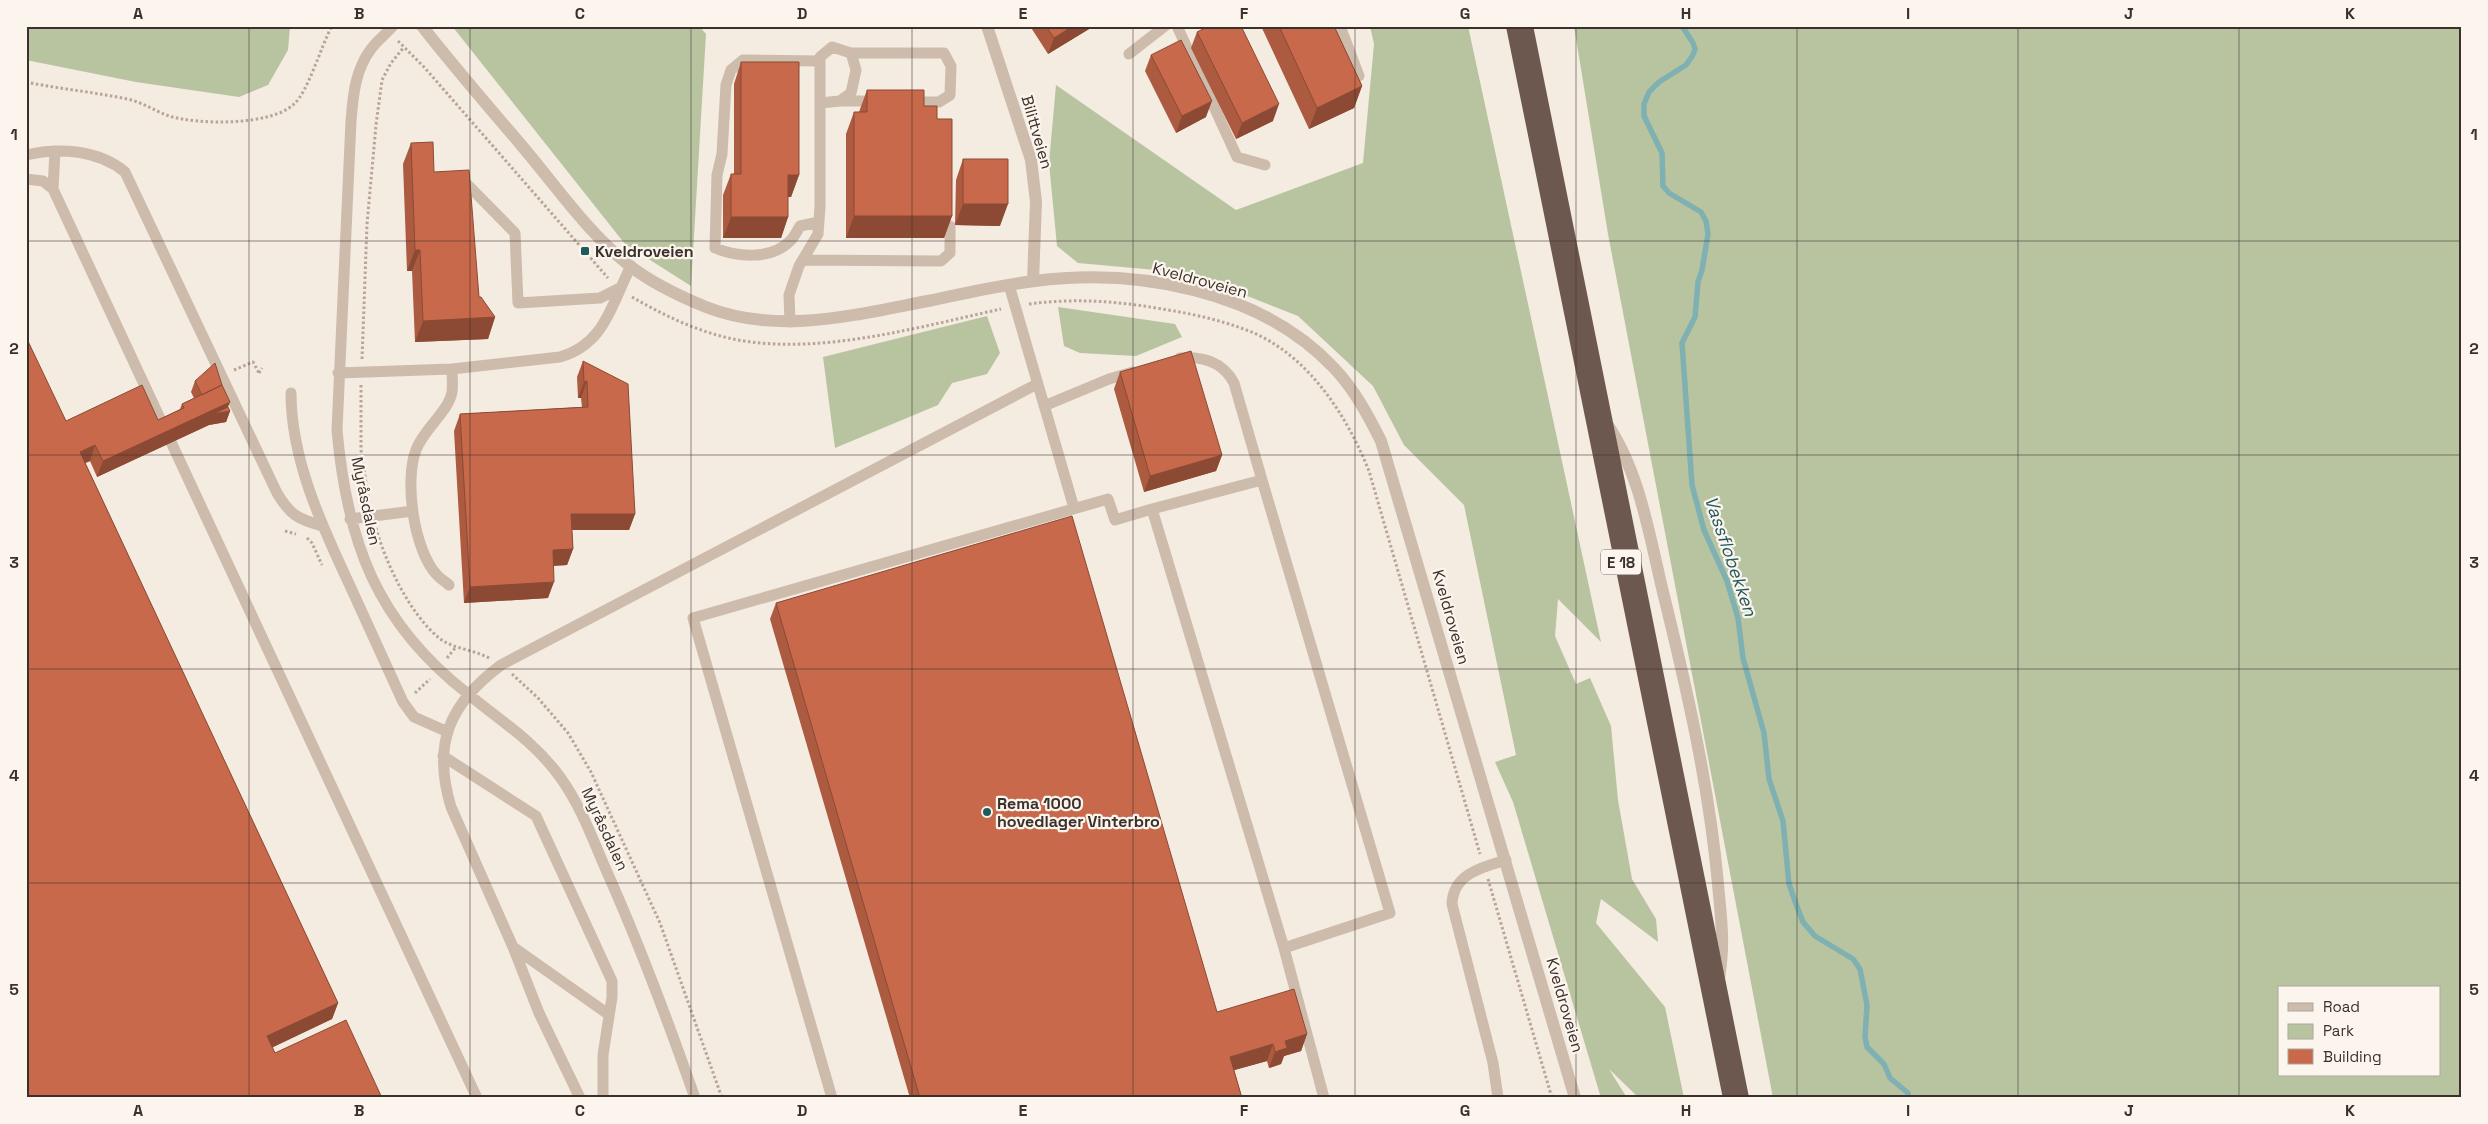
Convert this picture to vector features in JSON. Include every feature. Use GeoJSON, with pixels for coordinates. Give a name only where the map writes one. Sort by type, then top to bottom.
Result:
{"type":"FeatureCollection","features":[{"type":"Feature","properties":{"kind":"highway","name":"E 18"},"geometry":{"type":"LineString","coordinates":[[1513,26],[1730,1098]]}},
{"type":"Feature","properties":{"kind":"highway","name":"E 18"},"geometry":{"type":"LineString","coordinates":[[1526,26],[1742,1098]]}},
{"type":"Feature","properties":{"kind":"street","name":"Kveldroveien"},"geometry":{"type":"LineString","coordinates":[[422,26],[588,225],[631,266],[658,284],[708,308],[761,321],[790,322],[839,317],[1033,281],[1080,278],[1117,279],[1148,282],[1215,298],[1246,308],[1275,322],[1315,350],[1341,376],[1367,412],[1388,459],[1575,1098]]}},
{"type":"Feature","properties":{"kind":"street","name":"Bilittveien"},"geometry":{"type":"LineString","coordinates":[[987,26],[1031,160],[1035,179],[1033,281]]}},
{"type":"Feature","properties":{"kind":"street"},"geometry":{"type":"LineString","coordinates":[[1605,421],[1621,445],[1631,474],[1649,536],[1676,644],[1713,831],[1723,951],[1718,983]]}},
{"type":"Feature","properties":{"kind":"lane","name":"Myråsdalen"},"geometry":{"type":"LineString","coordinates":[[392,26],[364,59],[353,95],[338,374],[338,438],[350,519],[366,566],[377,590],[393,616],[438,669],[544,755],[574,798],[636,936],[695,1098]]}},
{"type":"Feature","properties":{"kind":"lane"},"geometry":{"type":"LineString","coordinates":[[1129,54],[1164,26]]}},
{"type":"Feature","properties":{"kind":"lane"},"geometry":{"type":"LineString","coordinates":[[1177,26],[1237,158],[1265,165]]}},
{"type":"Feature","properties":{"kind":"lane"},"geometry":{"type":"LineString","coordinates":[[1340,26],[1359,76]]}},
{"type":"Feature","properties":{"kind":"lane"},"geometry":{"type":"LineString","coordinates":[[790,322],[789,295],[803,260],[818,234],[820,57],[832,47],[851,53],[944,53],[951,66],[950,95],[939,102],[840,101],[820,104]]}},
{"type":"Feature","properties":{"kind":"lane"},"geometry":{"type":"LineString","coordinates":[[840,101],[851,93],[856,70],[851,53]]}},
{"type":"Feature","properties":{"kind":"lane"},"geometry":{"type":"LineString","coordinates":[[819,222],[800,226],[789,242],[767,254],[730,255],[715,248],[718,175],[722,154],[726,84],[731,70],[744,60],[820,61]]}},
{"type":"Feature","properties":{"kind":"lane"},"geometry":{"type":"LineString","coordinates":[[55,151],[53,188],[477,1098]]}},
{"type":"Feature","properties":{"kind":"lane"},"geometry":{"type":"LineString","coordinates":[[26,155],[55,151],[96,156],[115,164],[125,172],[277,493],[294,516],[322,526]]}},
{"type":"Feature","properties":{"kind":"lane"},"geometry":{"type":"LineString","coordinates":[[444,176],[460,176],[515,233],[518,303],[600,298],[620,288]]}},
{"type":"Feature","properties":{"kind":"lane"},"geometry":{"type":"LineString","coordinates":[[26,179],[43,181],[53,188]]}},
{"type":"Feature","properties":{"kind":"lane"},"geometry":{"type":"LineString","coordinates":[[803,260],[941,261],[950,253],[950,226]]}},
{"type":"Feature","properties":{"kind":"lane"},"geometry":{"type":"LineString","coordinates":[[338,374],[452,369],[560,357],[575,353],[598,334],[631,266]]}},
{"type":"Feature","properties":{"kind":"lane"},"geometry":{"type":"LineString","coordinates":[[1009,285],[1074,508]]}},
{"type":"Feature","properties":{"kind":"lane"},"geometry":{"type":"LineString","coordinates":[[1172,360],[1201,358],[1215,363],[1229,373],[1390,913],[1284,948]]}},
{"type":"Feature","properties":{"kind":"lane"},"geometry":{"type":"LineString","coordinates":[[1044,406],[1109,379],[1145,368]]}},
{"type":"Feature","properties":{"kind":"lane"},"geometry":{"type":"LineString","coordinates":[[449,584],[437,575],[429,564],[412,511],[411,471],[415,450],[424,433],[448,403],[452,393],[452,369]]}},
{"type":"Feature","properties":{"kind":"lane"},"geometry":{"type":"LineString","coordinates":[[580,1098],[524,977],[513,947],[451,807],[444,778],[443,756],[448,732],[456,710],[468,694],[501,665],[1037,384]]}},
{"type":"Feature","properties":{"kind":"lane"},"geometry":{"type":"LineString","coordinates":[[291,393],[291,411],[298,450],[322,526],[403,702],[414,717],[448,732]]}},
{"type":"Feature","properties":{"kind":"lane"},"geometry":{"type":"LineString","coordinates":[[832,1098],[693,618],[1108,499],[1115,520],[1262,480]]}},
{"type":"Feature","properties":{"kind":"lane"},"geometry":{"type":"LineString","coordinates":[[1152,509],[1284,948],[1324,1098]]}},
{"type":"Feature","properties":{"kind":"lane"},"geometry":{"type":"LineString","coordinates":[[350,519],[412,511]]}},
{"type":"Feature","properties":{"kind":"lane"},"geometry":{"type":"LineString","coordinates":[[443,756],[536,816],[612,980],[612,997],[603,1055],[603,1098]]}},
{"type":"Feature","properties":{"kind":"lane"},"geometry":{"type":"LineString","coordinates":[[1498,1098],[1492,1063],[1452,904],[1455,889],[1466,876],[1484,866],[1506,860]]}},
{"type":"Feature","properties":{"kind":"lane"},"geometry":{"type":"LineString","coordinates":[[513,947],[608,1014]]}},
{"type":"Feature","properties":{"kind":"path"},"geometry":{"type":"LineString","coordinates":[[26,82],[71,91],[129,99],[169,116],[184,119],[225,121],[266,117],[284,111],[302,96],[332,26]]}},
{"type":"Feature","properties":{"kind":"path"},"geometry":{"type":"LineString","coordinates":[[404,47],[391,63],[382,80],[367,224],[361,450],[373,517],[393,573],[426,623],[438,637],[447,643],[474,651],[501,665],[522,682],[568,733],[591,772],[660,923],[722,1098]]}},
{"type":"Feature","properties":{"kind":"path"},"geometry":{"type":"LineString","coordinates":[[233,371],[254,362],[258,373],[262,368]]}},
{"type":"Feature","properties":{"kind":"green space"},"geometry":{"type":"Polygon","coordinates":[[[26,26],[290,26],[288,50],[268,85],[239,97],[136,82],[26,60],[26,26]]]}},
{"type":"Feature","properties":{"kind":"green space"},"geometry":{"type":"Polygon","coordinates":[[[452,26],[699,26],[706,34],[691,286],[625,244],[452,26]]]}},
{"type":"Feature","properties":{"kind":"green space"},"geometry":{"type":"Polygon","coordinates":[[[1370,26],[1468,26],[1601,642],[1558,599],[1555,636],[1576,684],[1590,678],[1611,726],[1618,800],[1632,879],[1656,919],[1658,942],[1601,899],[1596,923],[1665,1007],[1684,1098],[1639,1098],[1609,1069],[1627,1098],[1601,1098],[1513,802],[1495,762],[1516,755],[1464,505],[1404,445],[1373,386],[1298,316],[1189,273],[1078,263],[1057,246],[1049,163],[1056,85],[1236,210],[1363,163],[1374,44],[1370,26]]]}},
{"type":"Feature","properties":{"kind":"green space"},"geometry":{"type":"Polygon","coordinates":[[[1574,26],[2462,26],[2462,1098],[1773,1098],[1608,234],[1574,26]]]}},
{"type":"Feature","properties":{"kind":"green space"},"geometry":{"type":"Polygon","coordinates":[[[1058,307],[1175,324],[1182,337],[1136,356],[1080,353],[1064,346],[1058,307]]]}},
{"type":"Feature","properties":{"kind":"green space"},"geometry":{"type":"Polygon","coordinates":[[[987,316],[1000,353],[987,374],[952,383],[938,405],[835,448],[823,357],[987,316]]]}},
{"type":"Feature","properties":{"kind":"building"},"geometry":{"type":"Polygon","coordinates":[[[1046,26],[1073,26],[1054,38],[1046,26]]]}},
{"type":"Feature","properties":{"kind":"building"},"geometry":{"type":"Polygon","coordinates":[[[1209,26],[1241,26],[1279,104],[1242,123],[1197,32],[1209,26]]]}},
{"type":"Feature","properties":{"kind":"building"},"geometry":{"type":"Polygon","coordinates":[[[1279,26],[1334,26],[1362,86],[1317,108],[1279,26]]]}},
{"type":"Feature","properties":{"kind":"building"},"geometry":{"type":"Polygon","coordinates":[[[1181,40],[1212,101],[1182,116],[1151,55],[1181,40]]]}},
{"type":"Feature","properties":{"kind":"building"},"geometry":{"type":"Polygon","coordinates":[[[741,62],[799,62],[799,175],[788,175],[788,217],[731,217],[731,174],[741,174],[741,62]]]}},
{"type":"Feature","properties":{"kind":"building"},"geometry":{"type":"Polygon","coordinates":[[[867,90],[924,90],[924,106],[937,106],[937,119],[952,119],[952,216],[854,216],[854,112],[867,112],[867,90]]]}},
{"type":"Feature","properties":{"kind":"building"},"geometry":{"type":"Polygon","coordinates":[[[433,142],[434,172],[469,170],[479,297],[481,297],[495,317],[423,321],[420,250],[415,250],[411,143],[433,142]]]}},
{"type":"Feature","properties":{"kind":"building"},"geometry":{"type":"Polygon","coordinates":[[[963,159],[1008,159],[1008,204],[963,204],[963,159]]]}},
{"type":"Feature","properties":{"kind":"building"},"geometry":{"type":"Polygon","coordinates":[[[26,337],[66,421],[142,385],[158,420],[184,408],[182,404],[222,385],[230,402],[103,461],[95,445],[80,452],[338,1003],[267,1036],[275,1053],[346,1020],[382,1098],[26,1098],[26,337]]]}},
{"type":"Feature","properties":{"kind":"building"},"geometry":{"type":"Polygon","coordinates":[[[1191,351],[1222,455],[1150,476],[1120,372],[1191,351]]]}},
{"type":"Feature","properties":{"kind":"building"},"geometry":{"type":"Polygon","coordinates":[[[583,361],[628,384],[635,514],[571,514],[573,549],[553,550],[554,582],[470,587],[460,414],[588,407],[587,381],[584,382],[583,361]]]}},
{"type":"Feature","properties":{"kind":"building"},"geometry":{"type":"Polygon","coordinates":[[[215,363],[222,385],[202,395],[195,381],[215,363]]]}},
{"type":"Feature","properties":{"kind":"building"},"geometry":{"type":"Polygon","coordinates":[[[228,407],[230,411],[213,414],[228,407]]]}},
{"type":"Feature","properties":{"kind":"building","name":"Rema 1000 hovedlager Vinterbro"},"geometry":{"type":"Polygon","coordinates":[[[1072,516],[1217,1012],[1294,989],[1307,1034],[1285,1041],[1287,1048],[1275,1052],[1273,1044],[1230,1057],[1242,1098],[920,1098],[776,603],[1072,516]]]}},
{"type":"Feature","properties":{"kind":"waterway","name":"Vassflobekken"},"geometry":{"type":"LineString","coordinates":[[1682,26],[1693,43],[1695,49],[1693,55],[1686,65],[1659,82],[1649,92],[1644,104],[1644,116],[1662,153],[1663,186],[1669,193],[1701,212],[1706,221],[1708,234],[1698,282],[1695,317],[1682,343],[1692,485],[1704,530],[1727,581],[1738,618],[1743,658],[1764,733],[1769,779],[1783,821],[1789,884],[1796,904],[1803,922],[1815,936],[1853,959],[1860,969],[1867,1005],[1865,1037],[1867,1047],[1884,1064],[1890,1078],[1908,1093],[1909,1098]]}},
{"type":"Feature","properties":{"kind":"place","name":"Kveldroveien"},"geometry":{"type":"Point","coordinates":[585,251]}},
{"type":"Feature","properties":{"kind":"place","name":"Rema 1000 hovedlager Vinterbro"},"geometry":{"type":"Point","coordinates":[987,812]}}]}
